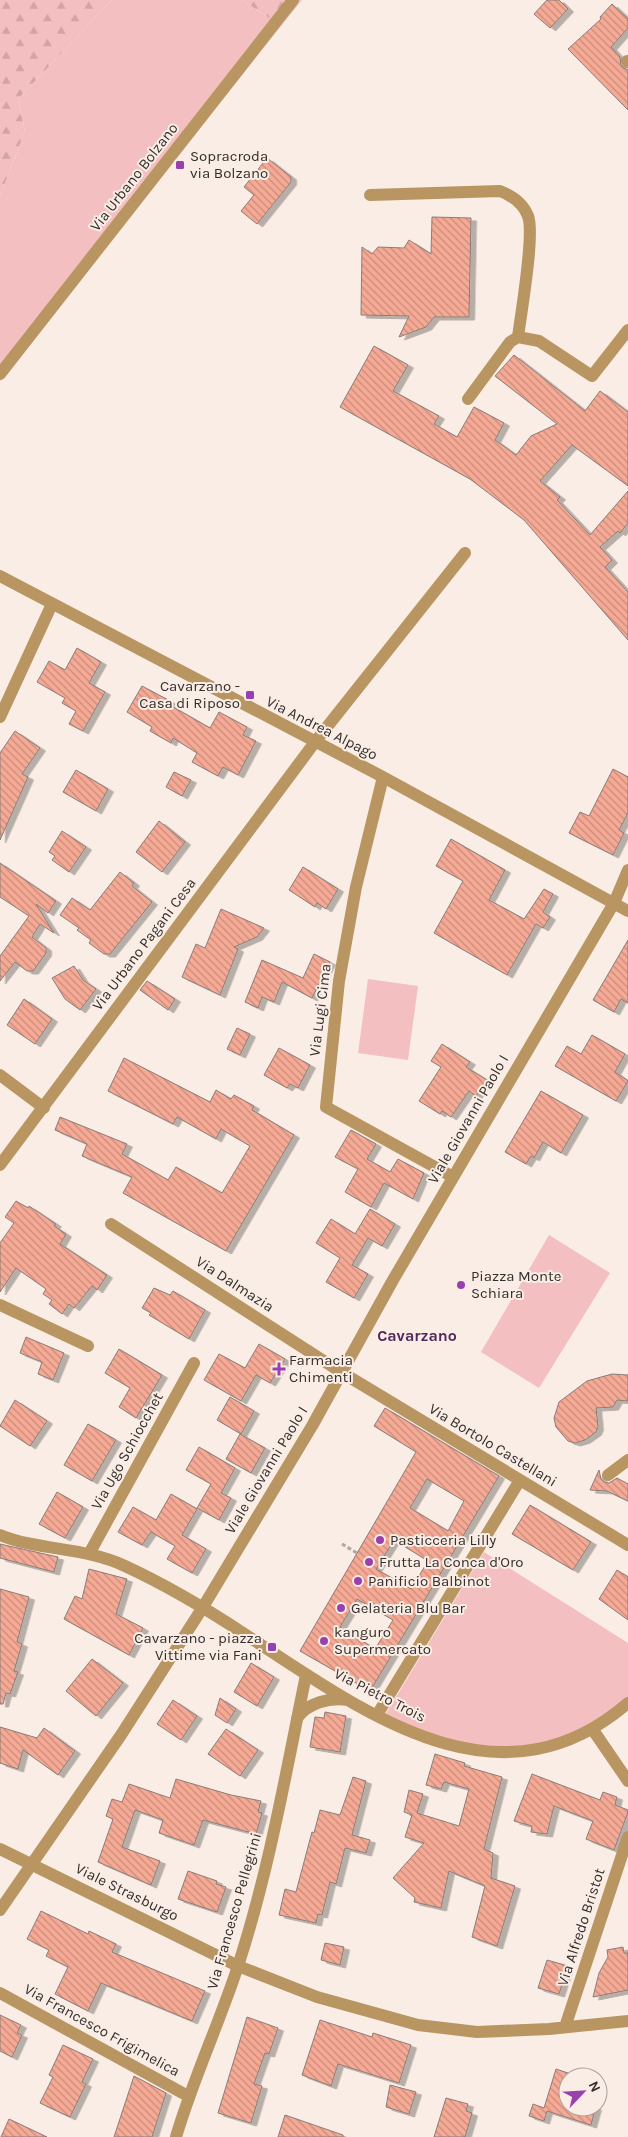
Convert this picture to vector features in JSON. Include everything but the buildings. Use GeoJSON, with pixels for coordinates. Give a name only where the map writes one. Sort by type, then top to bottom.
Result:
{"type":"FeatureCollection","features":[{"type":"Feature","properties":{"kind":"street","name":"Via Urbano Bolzano"},"geometry":{"type":"LineString","coordinates":[[0,374],[293,0]]}},
{"type":"Feature","properties":{"kind":"street"},"geometry":{"type":"LineString","coordinates":[[370,195],[500,191],[512,196],[522,205],[528,216],[531,228],[518,337]]}},
{"type":"Feature","properties":{"kind":"street"},"geometry":{"type":"LineString","coordinates":[[468,399],[510,342],[518,337],[538,341],[592,376],[628,330]]}},
{"type":"Feature","properties":{"kind":"street","name":"Via Urbano Pagani Cesa"},"geometry":{"type":"LineString","coordinates":[[0,1166],[314,742],[465,553]]}},
{"type":"Feature","properties":{"kind":"street","name":"Via Andrea Alpago"},"geometry":{"type":"LineString","coordinates":[[0,576],[383,777],[628,912]]}},
{"type":"Feature","properties":{"kind":"street"},"geometry":{"type":"LineString","coordinates":[[0,717],[52,604]]}},
{"type":"Feature","properties":{"kind":"street","name":"Via Lugi Cima"},"geometry":{"type":"LineString","coordinates":[[383,777],[356,887],[336,1012],[326,1107],[453,1177]]}},
{"type":"Feature","properties":{"kind":"street","name":"Viale Giovanni Paolo I"},"geometry":{"type":"LineString","coordinates":[[0,1910],[121,1735],[203,1607],[614,903],[628,870]]}},
{"type":"Feature","properties":{"kind":"street"},"geometry":{"type":"LineString","coordinates":[[0,1075],[44,1108]]}},
{"type":"Feature","properties":{"kind":"street","name":"Via Dalmazia"},"geometry":{"type":"LineString","coordinates":[[111,1224],[341,1372]]}},
{"type":"Feature","properties":{"kind":"street"},"geometry":{"type":"LineString","coordinates":[[0,1305],[88,1346]]}},
{"type":"Feature","properties":{"kind":"street","name":"Via Ugo Schiocchet"},"geometry":{"type":"LineString","coordinates":[[89,1554],[194,1363]]}},
{"type":"Feature","properties":{"kind":"street","name":"Via Bortolo Castellani"},"geometry":{"type":"LineString","coordinates":[[341,1372],[628,1545]]}},
{"type":"Feature","properties":{"kind":"street"},"geometry":{"type":"LineString","coordinates":[[608,1475],[628,1460]]}},
{"type":"Feature","properties":{"kind":"street"},"geometry":{"type":"LineString","coordinates":[[377,1715],[520,1480]]}},
{"type":"Feature","properties":{"kind":"street"},"geometry":{"type":"LineString","coordinates":[[0,1535],[30,1545],[89,1554],[122,1564],[203,1607]]}},
{"type":"Feature","properties":{"kind":"street","name":"Via Pietro Trois"},"geometry":{"type":"LineString","coordinates":[[203,1607],[351,1701],[435,1741],[491,1753],[514,1754],[535,1750],[575,1738],[593,1730],[628,1703]]}},
{"type":"Feature","properties":{"kind":"street","name":"Via Francesco Pellegrini"},"geometry":{"type":"LineString","coordinates":[[176,2137],[188,2096],[238,1966],[274,1833],[306,1674]]}},
{"type":"Feature","properties":{"kind":"street"},"geometry":{"type":"LineString","coordinates":[[297,1718],[306,1709],[316,1704],[335,1699],[351,1701]]}},
{"type":"Feature","properties":{"kind":"street"},"geometry":{"type":"LineString","coordinates":[[593,1730],[628,1781]]}},
{"type":"Feature","properties":{"kind":"street","name":"Via Alfredo Bristot"},"geometry":{"type":"LineString","coordinates":[[565,2027],[628,1837]]}},
{"type":"Feature","properties":{"kind":"street","name":"Viale Strasburgo"},"geometry":{"type":"LineString","coordinates":[[0,1849],[238,1966],[317,1997],[418,2025],[477,2032],[628,2022]]}},
{"type":"Feature","properties":{"kind":"street","name":"Via Francesco Frigimelica"},"geometry":{"type":"LineString","coordinates":[[0,1993],[188,2096]]}},
{"type":"Feature","properties":{"kind":"path"},"geometry":{"type":"LineString","coordinates":[[342,1544],[357,1553]]}},
{"type":"Feature","properties":{"kind":"green space"},"geometry":{"type":"Polygon","coordinates":[[[0,0],[112,0],[18,99],[25,131],[0,196],[0,0]]]}},
{"type":"Feature","properties":{"kind":"green space"},"geometry":{"type":"Polygon","coordinates":[[[112,0],[242,0],[281,26],[0,381],[0,196],[25,131],[18,99],[112,0]]]}},
{"type":"Feature","properties":{"kind":"green space"},"geometry":{"type":"Polygon","coordinates":[[[242,0],[302,0],[281,26],[242,0]]]}},
{"type":"Feature","properties":{"kind":"green space"},"geometry":{"type":"Polygon","coordinates":[[[368,979],[418,986],[408,1060],[358,1053],[368,979]]]}},
{"type":"Feature","properties":{"kind":"green space"},"geometry":{"type":"Polygon","coordinates":[[[549,1235],[610,1273],[539,1388],[481,1352],[549,1235]]]}},
{"type":"Feature","properties":{"kind":"green space"},"geometry":{"type":"Polygon","coordinates":[[[484,1552],[628,1643],[628,1698],[592,1736],[552,1750],[457,1752],[385,1715],[484,1552]]]}},
{"type":"Feature","properties":{"kind":"place","name":"Sopracroda via Bolzano"},"geometry":{"type":"Point","coordinates":[180,165]}},
{"type":"Feature","properties":{"kind":"place","name":"Cavarzano - Casa di Riposo"},"geometry":{"type":"Point","coordinates":[250,695]}},
{"type":"Feature","properties":{"kind":"place","name":"Piazza Monte Schiara"},"geometry":{"type":"Point","coordinates":[461,1285]}},
{"type":"Feature","properties":{"kind":"place","name":"Farmacia Chimenti"},"geometry":{"type":"Point","coordinates":[279,1369]}},
{"type":"Feature","properties":{"kind":"place","name":"Pasticceria Lilly"},"geometry":{"type":"Point","coordinates":[380,1540]}},
{"type":"Feature","properties":{"kind":"place","name":"Frutta La Conca d'Oro"},"geometry":{"type":"Point","coordinates":[369,1562]}},
{"type":"Feature","properties":{"kind":"place","name":"Panificio Balbinot"},"geometry":{"type":"Point","coordinates":[358,1581]}},
{"type":"Feature","properties":{"kind":"place","name":"Gelateria Blu Bar"},"geometry":{"type":"Point","coordinates":[341,1608]}},
{"type":"Feature","properties":{"kind":"place","name":"kanguro Supermercato"},"geometry":{"type":"Point","coordinates":[324,1641]}},
{"type":"Feature","properties":{"kind":"place","name":"Cavarzano - piazza Vittime via Fani"},"geometry":{"type":"Point","coordinates":[272,1647]}},
{"type":"Feature","properties":{"kind":"district","name":"Cavarzano"},"geometry":{"type":"Point","coordinates":[417,1335]}}]}
